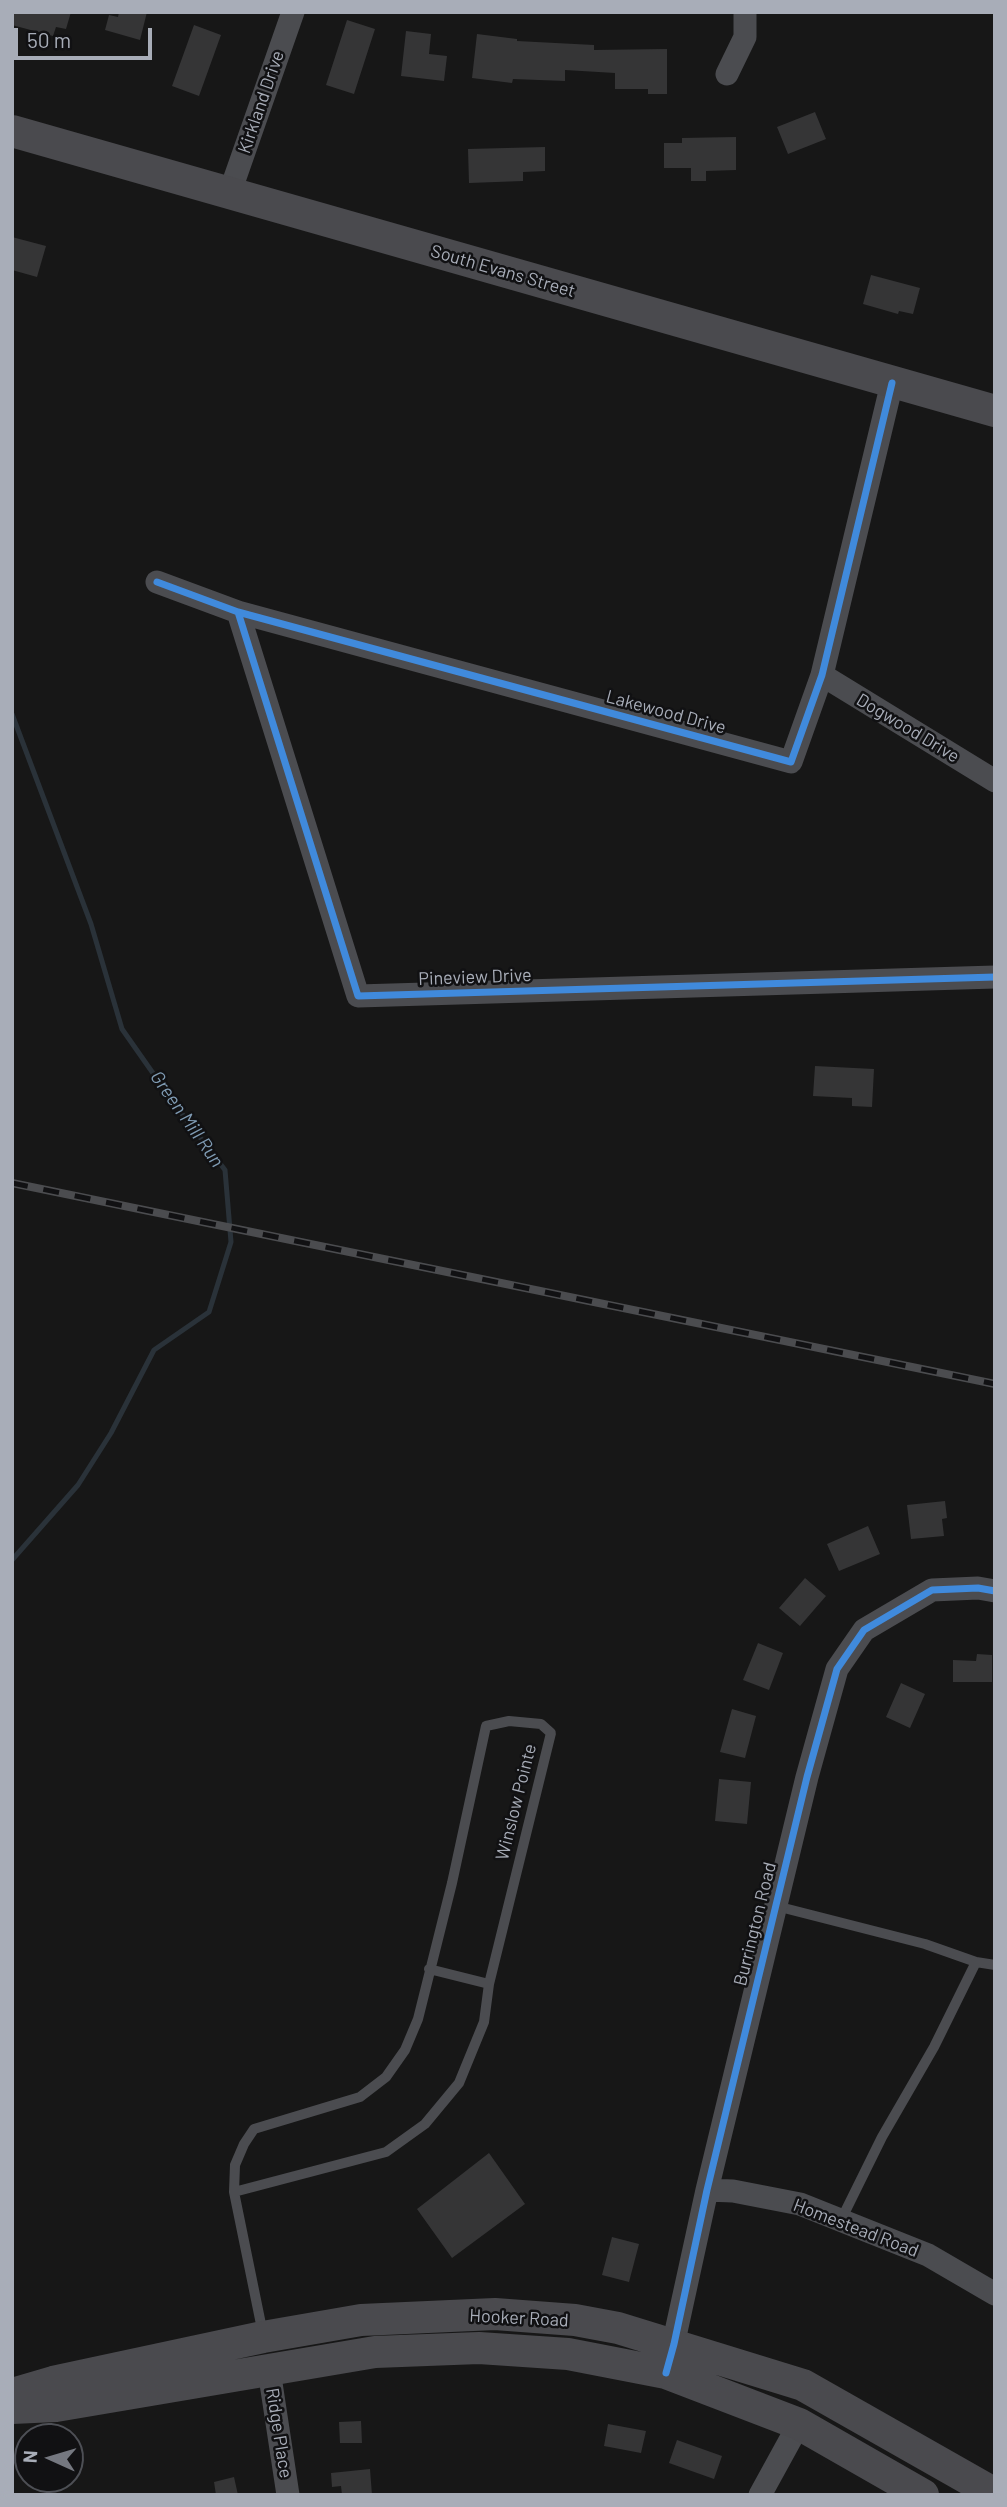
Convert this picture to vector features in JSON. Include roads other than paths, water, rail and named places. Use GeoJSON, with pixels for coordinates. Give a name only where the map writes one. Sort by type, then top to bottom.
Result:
{"type":"FeatureCollection","features":[{"type":"Feature","properties":{"kind":"main road","name":"South Evans Street"},"geometry":{"type":"LineString","coordinates":[[12,131],[995,411]]}},
{"type":"Feature","properties":{"kind":"main road","name":"Hooker Road"},"geometry":{"type":"LineString","coordinates":[[13,2403],[53,2382],[263,2337],[361,2320],[495,2314],[575,2320],[618,2328],[670,2359],[799,2424],[923,2495]]}},
{"type":"Feature","properties":{"kind":"main road","name":"Hooker Road"},"geometry":{"type":"LineString","coordinates":[[13,2403],[56,2406],[375,2352],[479,2348],[670,2359],[803,2385],[995,2494]]}},
{"type":"Feature","properties":{"kind":"street","name":"Kirkland Drive"},"geometry":{"type":"LineString","coordinates":[[230,192],[293,12]]}},
{"type":"Feature","properties":{"kind":"street"},"geometry":{"type":"LineString","coordinates":[[727,74],[745,37],[745,12]]}},
{"type":"Feature","properties":{"kind":"street","name":"Lakewood Drive"},"geometry":{"type":"LineString","coordinates":[[157,582],[238,612],[791,762],[822,675],[892,383]]}},
{"type":"Feature","properties":{"kind":"street","name":"Pineview Drive"},"geometry":{"type":"LineString","coordinates":[[238,612],[358,996],[995,977]]}},
{"type":"Feature","properties":{"kind":"street","name":"Dogwood Drive"},"geometry":{"type":"LineString","coordinates":[[822,675],[995,781]]}},
{"type":"Feature","properties":{"kind":"street","name":"Burrington Road"},"geometry":{"type":"LineString","coordinates":[[670,2359],[707,2190],[807,1777],[837,1669],[864,1630],[932,1590],[978,1588],[995,1591]]}},
{"type":"Feature","properties":{"kind":"street","name":"Homestead Road"},"geometry":{"type":"LineString","coordinates":[[707,2190],[733,2191],[800,2204],[928,2255],[995,2294]]}},
{"type":"Feature","properties":{"kind":"street","name":"Ridge Place"},"geometry":{"type":"LineString","coordinates":[[269,2370],[288,2495]]}},
{"type":"Feature","properties":{"kind":"street"},"geometry":{"type":"LineString","coordinates":[[760,2495],[799,2424]]}},
{"type":"Feature","properties":{"kind":"lane","name":"Winslow Pointe"},"geometry":{"type":"LineString","coordinates":[[234,2192],[386,2152],[425,2124],[459,2083],[484,2022],[489,1984],[551,1733],[541,1724],[509,1721],[486,1726],[452,1883],[418,2019],[405,2050],[386,2077],[360,2097],[254,2129],[243,2144],[235,2165],[234,2192],[263,2337]]}},
{"type":"Feature","properties":{"kind":"lane"},"geometry":{"type":"LineString","coordinates":[[776,1906],[995,1965]]}},
{"type":"Feature","properties":{"kind":"lane"},"geometry":{"type":"LineString","coordinates":[[841,2220],[877,2146],[934,2047],[976,1962]]}},
{"type":"Feature","properties":{"kind":"lane"},"geometry":{"type":"LineString","coordinates":[[429,1969],[489,1984]]}},
{"type":"Feature","properties":{"kind":"waterway","name":"Green Mill Run"},"geometry":{"type":"LineString","coordinates":[[12,714],[91,924],[122,1029],[225,1170],[231,1242],[209,1312],[154,1350],[111,1433],[78,1485],[12,1560]]}},
{"type":"Feature","properties":{"kind":"railway"},"geometry":{"type":"LineString","coordinates":[[12,1183],[995,1384]]}}]}
